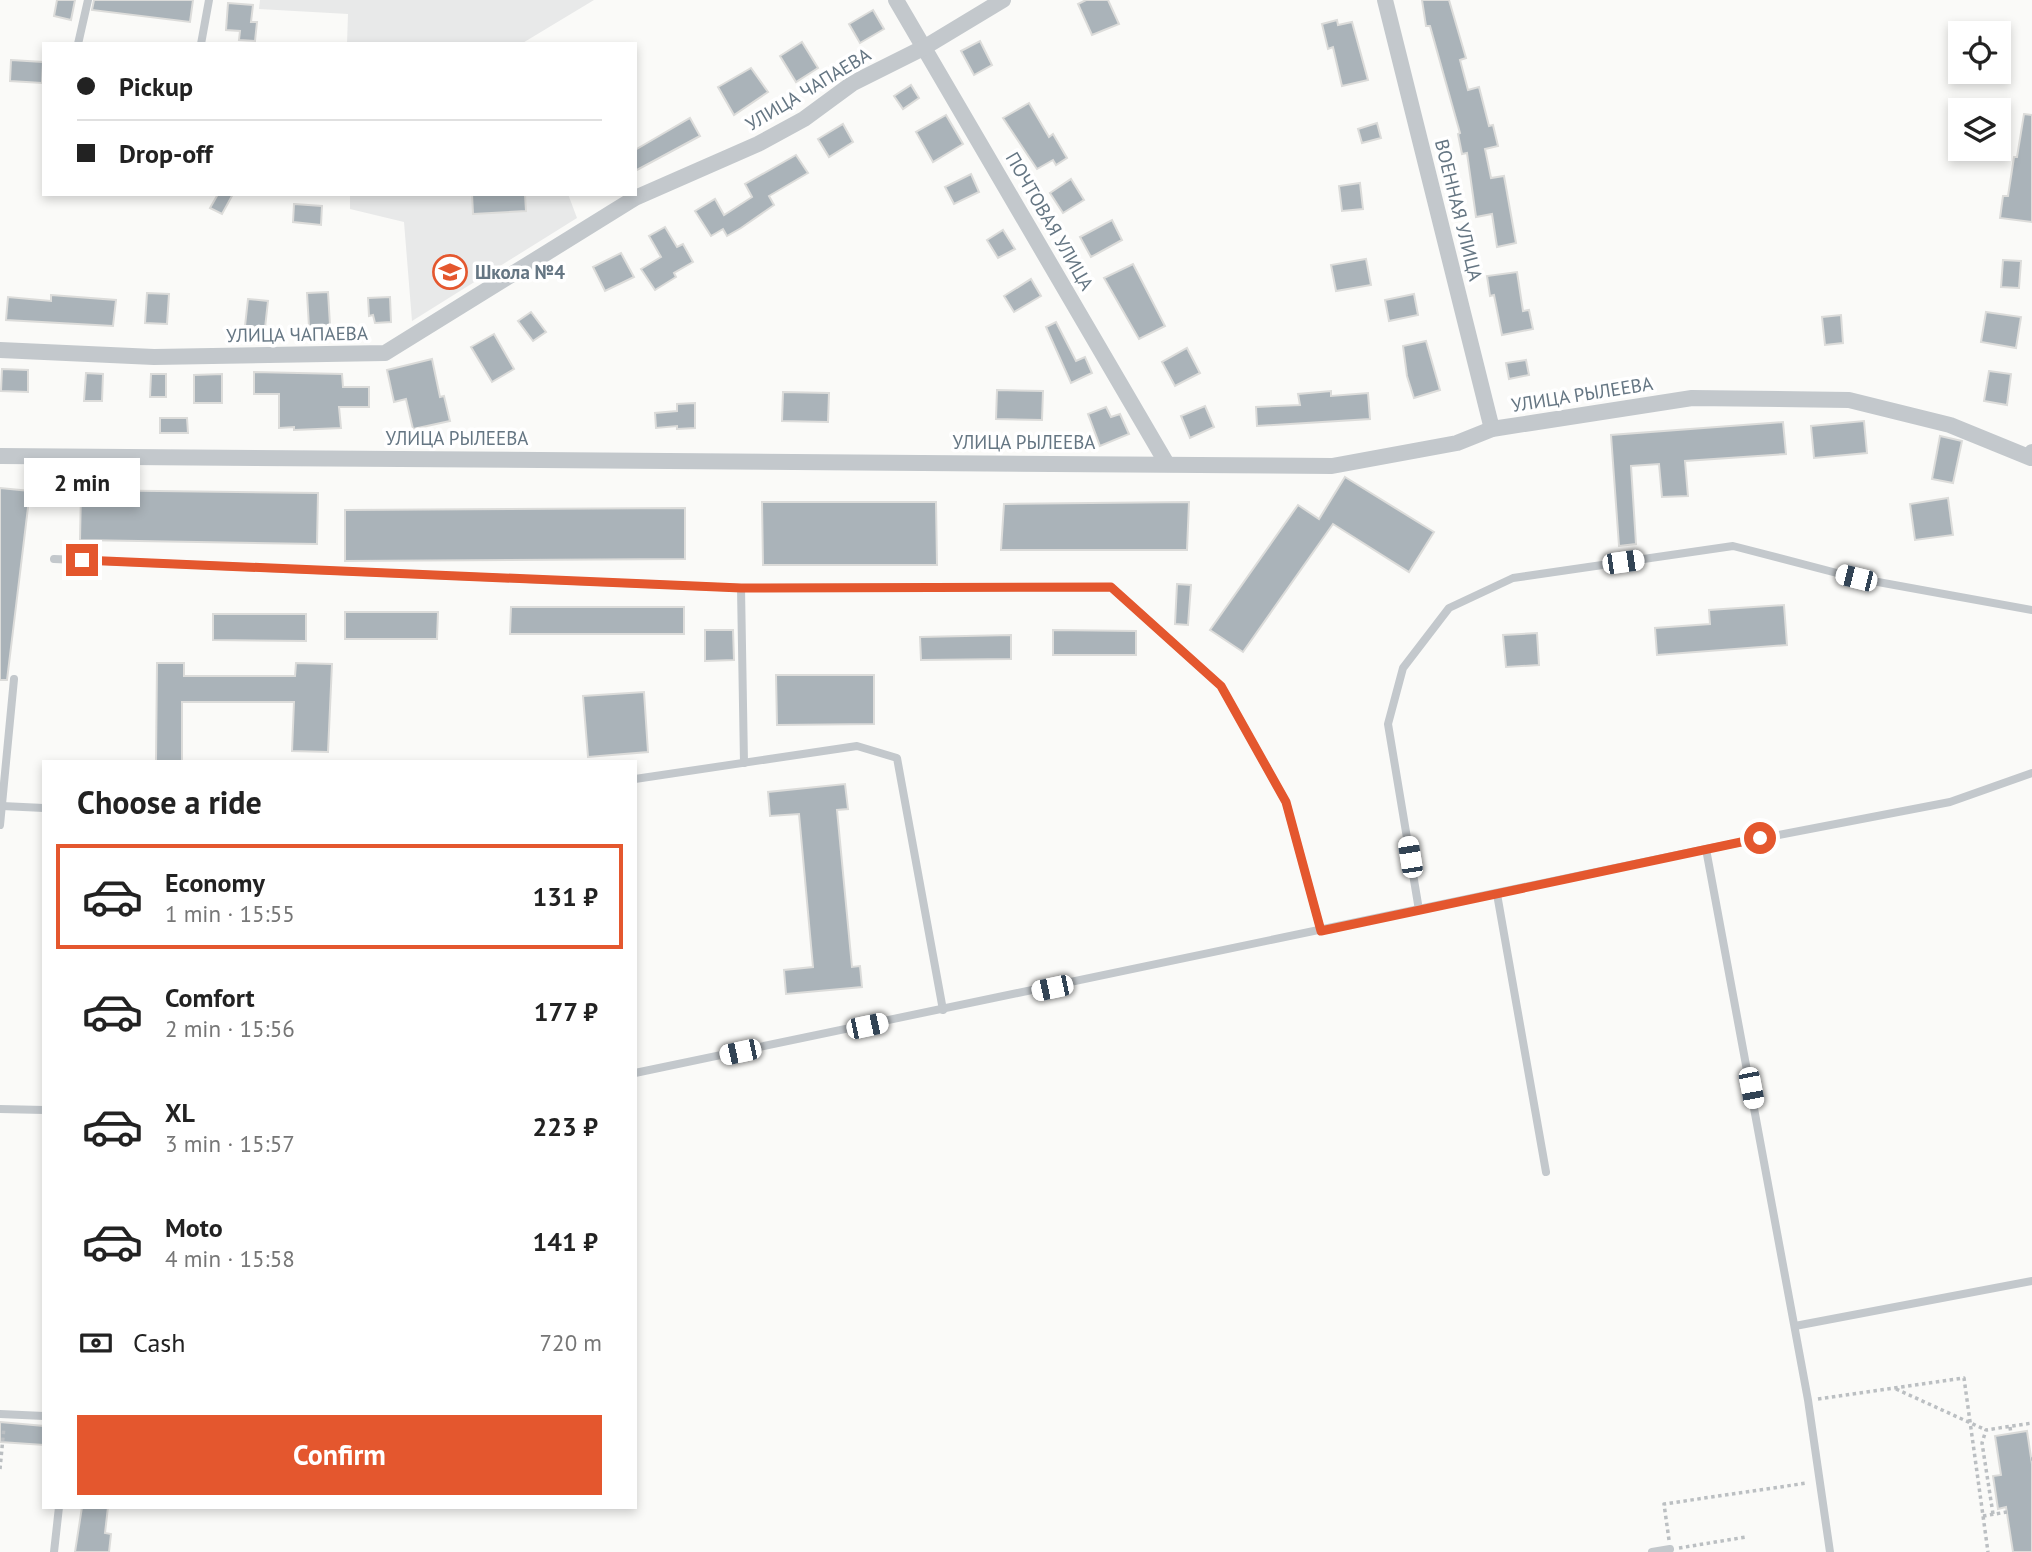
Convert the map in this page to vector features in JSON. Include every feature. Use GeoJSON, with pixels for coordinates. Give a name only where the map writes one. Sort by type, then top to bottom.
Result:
{"type":"FeatureCollection","features":[{"type":"Feature","properties":{"kind":"street","name":"ПОЧТОВАЯ УЛИЦА"},"geometry":{"type":"LineString","coordinates":[[896,0],[1167,464]]}},
{"type":"Feature","properties":{"kind":"street","name":"УЛИЦА ЧАПАЕВА"},"geometry":{"type":"LineString","coordinates":[[0,350],[154,357],[385,353],[635,198],[758,145],[804,119],[853,83],[925,47],[1003,0]]}},
{"type":"Feature","properties":{"kind":"street","name":"ВОЕННАЯ УЛИЦА"},"geometry":{"type":"LineString","coordinates":[[1385,0],[1492,429]]}},
{"type":"Feature","properties":{"kind":"street","name":"УЛИЦА РЫЛЕЕВА"},"geometry":{"type":"LineString","coordinates":[[0,456],[1332,466],[1457,443],[1492,429],[1692,398],[1849,400],[1950,425],[2032,458]]}},
{"type":"Feature","properties":{"kind":"street"},"geometry":{"type":"LineString","coordinates":[[2032,452],[2032,458]]}},
{"type":"Feature","properties":{"kind":"lane"},"geometry":{"type":"LineString","coordinates":[[78,42],[88,0]]}},
{"type":"Feature","properties":{"kind":"lane"},"geometry":{"type":"LineString","coordinates":[[201,42],[209,0]]}},
{"type":"Feature","properties":{"kind":"lane"},"geometry":{"type":"LineString","coordinates":[[1419,910],[1388,724],[1403,668],[1449,608],[1513,579],[1733,546],[1856,578],[2032,610]]}},
{"type":"Feature","properties":{"kind":"lane"},"geometry":{"type":"LineString","coordinates":[[54,559],[741,588],[1111,587],[1221,686],[1286,802],[1321,931]]}},
{"type":"Feature","properties":{"kind":"lane"},"geometry":{"type":"LineString","coordinates":[[741,588],[744,763]]}},
{"type":"Feature","properties":{"kind":"lane"},"geometry":{"type":"LineString","coordinates":[[0,825],[14,679]]}},
{"type":"Feature","properties":{"kind":"lane"},"geometry":{"type":"LineString","coordinates":[[637,779],[857,746],[897,758],[943,1010]]}},
{"type":"Feature","properties":{"kind":"lane"},"geometry":{"type":"LineString","coordinates":[[637,1073],[1706,849],[1950,802],[2031,775]]}},
{"type":"Feature","properties":{"kind":"lane"},"geometry":{"type":"LineString","coordinates":[[2,806],[42,808]]}},
{"type":"Feature","properties":{"kind":"lane"},"geometry":{"type":"LineString","coordinates":[[1706,849],[1795,1326],[1830,1552]]}},
{"type":"Feature","properties":{"kind":"lane"},"geometry":{"type":"LineString","coordinates":[[1497,894],[1546,1172]]}},
{"type":"Feature","properties":{"kind":"lane"},"geometry":{"type":"LineString","coordinates":[[0,1109],[42,1110]]}},
{"type":"Feature","properties":{"kind":"lane"},"geometry":{"type":"LineString","coordinates":[[1795,1326],[2032,1281]]}},
{"type":"Feature","properties":{"kind":"lane"},"geometry":{"type":"LineString","coordinates":[[3,1414],[42,1416]]}},
{"type":"Feature","properties":{"kind":"lane"},"geometry":{"type":"LineString","coordinates":[[54,1552],[59,1509]]}},
{"type":"Feature","properties":{"kind":"lane"},"geometry":{"type":"LineString","coordinates":[[1652,1552],[1670,1549]]}},
{"type":"Feature","properties":{"kind":"path"},"geometry":{"type":"LineString","coordinates":[[1808,1400],[1964,1378],[1988,1552]]}},
{"type":"Feature","properties":{"kind":"path"},"geometry":{"type":"LineString","coordinates":[[1894,1388],[1986,1430],[2032,1423]]}},
{"type":"Feature","properties":{"kind":"path"},"geometry":{"type":"LineString","coordinates":[[0,1469],[3,1414]]}},
{"type":"Feature","properties":{"kind":"path"},"geometry":{"type":"LineString","coordinates":[[2010,1426],[2011,1434]]}},
{"type":"Feature","properties":{"kind":"path"},"geometry":{"type":"LineString","coordinates":[[1986,1430],[1982,1443],[1993,1514]]}},
{"type":"Feature","properties":{"kind":"path"},"geometry":{"type":"LineString","coordinates":[[1746,1537],[1670,1549],[1664,1503],[1820,1481]]}},
{"type":"Feature","properties":{"kind":"path"},"geometry":{"type":"LineString","coordinates":[[1983,1516],[2007,1512]]}},
{"type":"Feature","properties":{"kind":"shaded area"},"geometry":{"type":"Polygon","coordinates":[[[260,0],[594,0],[524,42],[347,42],[348,14],[259,9],[260,0]]]}},
{"type":"Feature","properties":{"kind":"shaded area","name":"Школа №4"},"geometry":{"type":"Polygon","coordinates":[[[350,196],[569,196],[577,218],[412,321],[404,222],[350,209],[350,196]]]}},
{"type":"Feature","properties":{"kind":"building"},"geometry":{"type":"Polygon","coordinates":[[[57,0],[75,0],[71,20],[54,16],[57,0]]]}},
{"type":"Feature","properties":{"kind":"building"},"geometry":{"type":"Polygon","coordinates":[[[94,0],[193,0],[190,22],[92,10],[94,0]]]}},
{"type":"Feature","properties":{"kind":"building"},"geometry":{"type":"Polygon","coordinates":[[[1086,0],[1108,0],[1119,24],[1092,35],[1078,4],[1086,0]]]}},
{"type":"Feature","properties":{"kind":"building"},"geometry":{"type":"Polygon","coordinates":[[[1422,0],[1449,0],[1466,58],[1460,60],[1468,90],[1479,87],[1489,126],[1493,125],[1498,146],[1485,149],[1491,178],[1504,176],[1516,243],[1497,247],[1492,214],[1476,217],[1467,153],[1462,154],[1460,133],[1430,26],[1426,26],[1422,0]]]}},
{"type":"Feature","properties":{"kind":"building"},"geometry":{"type":"Polygon","coordinates":[[[228,3],[253,5],[251,22],[257,22],[255,41],[239,40],[240,31],[226,30],[228,3]]]}},
{"type":"Feature","properties":{"kind":"building"},"geometry":{"type":"Polygon","coordinates":[[[873,10],[884,29],[860,43],[849,24],[873,10]]]}},
{"type":"Feature","properties":{"kind":"building"},"geometry":{"type":"Polygon","coordinates":[[[1337,20],[1338,25],[1352,22],[1368,80],[1342,86],[1333,47],[1328,49],[1322,24],[1337,20]]]}},
{"type":"Feature","properties":{"kind":"building"},"geometry":{"type":"Polygon","coordinates":[[[980,41],[992,65],[974,75],[961,51],[980,41]]]}},
{"type":"Feature","properties":{"kind":"building"},"geometry":{"type":"Polygon","coordinates":[[[802,42],[818,68],[796,82],[780,56],[802,42]]]}},
{"type":"Feature","properties":{"kind":"building"},"geometry":{"type":"Polygon","coordinates":[[[11,60],[42,62],[42,83],[10,81],[11,60]]]}},
{"type":"Feature","properties":{"kind":"building"},"geometry":{"type":"Polygon","coordinates":[[[751,68],[768,92],[734,115],[718,87],[751,68]]]}},
{"type":"Feature","properties":{"kind":"building"},"geometry":{"type":"Polygon","coordinates":[[[911,85],[919,98],[903,109],[894,96],[911,85]]]}},
{"type":"Feature","properties":{"kind":"building"},"geometry":{"type":"Polygon","coordinates":[[[1029,103],[1049,137],[1053,134],[1067,158],[1056,165],[1053,160],[1037,169],[1003,118],[1029,103]]]}},
{"type":"Feature","properties":{"kind":"building"},"geometry":{"type":"Polygon","coordinates":[[[2024,114],[2032,115],[2032,222],[2000,218],[2003,196],[2008,196],[2014,157],[2017,157],[2024,114]]]}},
{"type":"Feature","properties":{"kind":"building"},"geometry":{"type":"Polygon","coordinates":[[[946,115],[963,144],[933,162],[916,132],[946,115]]]}},
{"type":"Feature","properties":{"kind":"building"},"geometry":{"type":"Polygon","coordinates":[[[690,118],[700,136],[637,170],[637,149],[690,118]]]}},
{"type":"Feature","properties":{"kind":"building"},"geometry":{"type":"Polygon","coordinates":[[[1377,123],[1381,138],[1362,143],[1358,129],[1377,123]]]}},
{"type":"Feature","properties":{"kind":"building"},"geometry":{"type":"Polygon","coordinates":[[[843,124],[853,142],[829,157],[818,139],[843,124]]]}},
{"type":"Feature","properties":{"kind":"building"},"geometry":{"type":"Polygon","coordinates":[[[796,155],[808,173],[769,196],[774,205],[741,228],[727,236],[723,229],[711,236],[695,211],[715,199],[724,215],[752,197],[745,184],[796,155]]]}},
{"type":"Feature","properties":{"kind":"building"},"geometry":{"type":"Polygon","coordinates":[[[971,174],[979,192],[954,204],[945,187],[971,174]]]}},
{"type":"Feature","properties":{"kind":"building"},"geometry":{"type":"Polygon","coordinates":[[[1071,179],[1084,200],[1063,213],[1050,193],[1071,179]]]}},
{"type":"Feature","properties":{"kind":"building"},"geometry":{"type":"Polygon","coordinates":[[[1360,183],[1363,209],[1342,211],[1339,186],[1360,183]]]}},
{"type":"Feature","properties":{"kind":"building"},"geometry":{"type":"Polygon","coordinates":[[[217,196],[232,196],[222,214],[210,208],[217,196]]]}},
{"type":"Feature","properties":{"kind":"building"},"geometry":{"type":"Polygon","coordinates":[[[472,196],[525,196],[526,211],[473,214],[472,196]]]}},
{"type":"Feature","properties":{"kind":"building"},"geometry":{"type":"Polygon","coordinates":[[[294,204],[322,206],[321,225],[293,222],[294,204]]]}},
{"type":"Feature","properties":{"kind":"building"},"geometry":{"type":"Polygon","coordinates":[[[1112,220],[1122,240],[1091,257],[1080,237],[1112,220]]]}},
{"type":"Feature","properties":{"kind":"building"},"geometry":{"type":"Polygon","coordinates":[[[665,227],[677,247],[683,244],[693,262],[674,273],[676,277],[655,290],[641,269],[661,257],[649,236],[665,227]]]}},
{"type":"Feature","properties":{"kind":"building"},"geometry":{"type":"Polygon","coordinates":[[[1003,230],[1015,249],[998,258],[987,240],[1003,230]]]}},
{"type":"Feature","properties":{"kind":"building"},"geometry":{"type":"Polygon","coordinates":[[[621,253],[634,277],[605,291],[593,267],[621,253]]]}},
{"type":"Feature","properties":{"kind":"building"},"geometry":{"type":"Polygon","coordinates":[[[1366,259],[1371,285],[1336,291],[1331,265],[1366,259]]]}},
{"type":"Feature","properties":{"kind":"building"},"geometry":{"type":"Polygon","coordinates":[[[2003,260],[2021,261],[2019,288],[2001,287],[2003,260]]]}},
{"type":"Feature","properties":{"kind":"building"},"geometry":{"type":"Polygon","coordinates":[[[1133,264],[1165,326],[1139,339],[1104,278],[1133,264]]]}},
{"type":"Feature","properties":{"kind":"building"},"geometry":{"type":"Polygon","coordinates":[[[1517,272],[1523,311],[1529,310],[1533,329],[1502,335],[1494,295],[1490,296],[1487,276],[1517,272]]]}},
{"type":"Feature","properties":{"kind":"building"},"geometry":{"type":"Polygon","coordinates":[[[1031,279],[1041,296],[1014,312],[1004,296],[1031,279]]]}},
{"type":"Feature","properties":{"kind":"building"},"geometry":{"type":"Polygon","coordinates":[[[328,292],[330,325],[309,327],[307,293],[328,292]]]}},
{"type":"Feature","properties":{"kind":"building"},"geometry":{"type":"Polygon","coordinates":[[[147,293],[169,294],[167,324],[145,323],[147,293]]]}},
{"type":"Feature","properties":{"kind":"building"},"geometry":{"type":"Polygon","coordinates":[[[1414,294],[1418,315],[1389,321],[1385,300],[1414,294]]]}},
{"type":"Feature","properties":{"kind":"building"},"geometry":{"type":"Polygon","coordinates":[[[51,295],[116,300],[113,326],[6,320],[8,297],[51,301],[51,295]]]}},
{"type":"Feature","properties":{"kind":"building"},"geometry":{"type":"Polygon","coordinates":[[[390,297],[391,322],[375,323],[373,315],[369,316],[368,298],[390,297]]]}},
{"type":"Feature","properties":{"kind":"building"},"geometry":{"type":"Polygon","coordinates":[[[248,299],[268,301],[265,328],[245,326],[248,299]]]}},
{"type":"Feature","properties":{"kind":"building"},"geometry":{"type":"Polygon","coordinates":[[[531,312],[546,332],[533,341],[518,321],[531,312]]]}},
{"type":"Feature","properties":{"kind":"building"},"geometry":{"type":"Polygon","coordinates":[[[1986,312],[2021,317],[2016,348],[1981,342],[1986,312]]]}},
{"type":"Feature","properties":{"kind":"building"},"geometry":{"type":"Polygon","coordinates":[[[1841,315],[1843,343],[1825,345],[1822,317],[1841,315]]]}},
{"type":"Feature","properties":{"kind":"building"},"geometry":{"type":"Polygon","coordinates":[[[1056,322],[1076,361],[1085,357],[1092,373],[1071,383],[1046,327],[1056,322]]]}},
{"type":"Feature","properties":{"kind":"building"},"geometry":{"type":"Polygon","coordinates":[[[494,334],[514,369],[492,382],[471,347],[494,334]]]}},
{"type":"Feature","properties":{"kind":"building"},"geometry":{"type":"Polygon","coordinates":[[[1426,341],[1440,390],[1414,398],[1407,376],[1403,346],[1426,341]]]}},
{"type":"Feature","properties":{"kind":"building"},"geometry":{"type":"Polygon","coordinates":[[[1187,348],[1200,373],[1175,386],[1162,362],[1187,348]]]}},
{"type":"Feature","properties":{"kind":"building"},"geometry":{"type":"Polygon","coordinates":[[[432,359],[440,397],[444,396],[450,421],[413,429],[406,399],[394,402],[387,370],[432,359]]]}},
{"type":"Feature","properties":{"kind":"building"},"geometry":{"type":"Polygon","coordinates":[[[1526,360],[1529,375],[1509,379],[1506,363],[1526,360]]]}},
{"type":"Feature","properties":{"kind":"building"},"geometry":{"type":"Polygon","coordinates":[[[2,369],[28,370],[28,392],[1,391],[2,369]]]}},
{"type":"Feature","properties":{"kind":"building"},"geometry":{"type":"Polygon","coordinates":[[[1989,371],[2011,374],[2007,405],[1984,401],[1989,371]]]}},
{"type":"Feature","properties":{"kind":"building"},"geometry":{"type":"Polygon","coordinates":[[[254,372],[342,374],[343,387],[369,387],[369,407],[339,407],[341,428],[279,428],[279,394],[254,394],[254,372]]]}},
{"type":"Feature","properties":{"kind":"building"},"geometry":{"type":"Polygon","coordinates":[[[86,373],[103,374],[102,401],[84,401],[86,373]]]}},
{"type":"Feature","properties":{"kind":"building"},"geometry":{"type":"Polygon","coordinates":[[[151,374],[166,374],[166,397],[150,397],[151,374]]]}},
{"type":"Feature","properties":{"kind":"building"},"geometry":{"type":"Polygon","coordinates":[[[222,374],[222,403],[194,403],[194,375],[222,374]]]}},
{"type":"Feature","properties":{"kind":"building"},"geometry":{"type":"Polygon","coordinates":[[[997,390],[1043,391],[1042,420],[996,419],[997,390]]]}},
{"type":"Feature","properties":{"kind":"building"},"geometry":{"type":"Polygon","coordinates":[[[1331,391],[1331,396],[1368,393],[1370,419],[1257,426],[1256,407],[1300,405],[1298,394],[1331,391]]]}},
{"type":"Feature","properties":{"kind":"building"},"geometry":{"type":"Polygon","coordinates":[[[783,392],[829,393],[828,422],[782,421],[783,392]]]}},
{"type":"Feature","properties":{"kind":"building"},"geometry":{"type":"Polygon","coordinates":[[[695,403],[695,428],[656,428],[655,413],[677,411],[677,404],[695,403]]]}},
{"type":"Feature","properties":{"kind":"building"},"geometry":{"type":"Polygon","coordinates":[[[1205,406],[1214,427],[1190,438],[1181,416],[1205,406]]]}},
{"type":"Feature","properties":{"kind":"building"},"geometry":{"type":"Polygon","coordinates":[[[1106,407],[1111,417],[1120,414],[1129,434],[1100,446],[1088,414],[1106,407]]]}},
{"type":"Feature","properties":{"kind":"building"},"geometry":{"type":"Polygon","coordinates":[[[160,418],[187,418],[188,433],[160,433],[160,418]]]}},
{"type":"Feature","properties":{"kind":"building"},"geometry":{"type":"Polygon","coordinates":[[[1864,421],[1867,453],[1814,458],[1811,426],[1864,421]]]}},
{"type":"Feature","properties":{"kind":"building"},"geometry":{"type":"Polygon","coordinates":[[[1783,422],[1786,454],[1685,461],[1688,496],[1662,497],[1659,464],[1631,466],[1636,544],[1619,546],[1611,435],[1783,422]]]}},
{"type":"Feature","properties":{"kind":"building"},"geometry":{"type":"Polygon","coordinates":[[[1940,436],[1962,441],[1953,483],[1932,479],[1940,436]]]}},
{"type":"Feature","properties":{"kind":"building"},"geometry":{"type":"Polygon","coordinates":[[[1345,477],[1434,532],[1409,572],[1333,524],[1243,652],[1210,630],[1298,505],[1319,519],[1345,477]]]}},
{"type":"Feature","properties":{"kind":"building"},"geometry":{"type":"Polygon","coordinates":[[[0,488],[30,491],[7,680],[0,680],[0,488]]]}},
{"type":"Feature","properties":{"kind":"building"},"geometry":{"type":"Polygon","coordinates":[[[81,490],[318,493],[317,544],[80,540],[81,490]]]}},
{"type":"Feature","properties":{"kind":"building"},"geometry":{"type":"Polygon","coordinates":[[[1948,498],[1953,535],[1915,540],[1910,504],[1948,498]]]}},
{"type":"Feature","properties":{"kind":"building"},"geometry":{"type":"Polygon","coordinates":[[[762,502],[936,502],[937,565],[763,565],[762,502]]]}},
{"type":"Feature","properties":{"kind":"building"},"geometry":{"type":"Polygon","coordinates":[[[1189,502],[1187,550],[1001,550],[1004,504],[1189,502]]]}},
{"type":"Feature","properties":{"kind":"building"},"geometry":{"type":"Polygon","coordinates":[[[685,508],[685,559],[345,561],[345,510],[685,508]]]}},
{"type":"Feature","properties":{"kind":"building"},"geometry":{"type":"Polygon","coordinates":[[[1177,584],[1191,585],[1188,625],[1175,624],[1177,584]]]}},
{"type":"Feature","properties":{"kind":"building"},"geometry":{"type":"Polygon","coordinates":[[[1784,605],[1787,645],[1657,655],[1655,628],[1710,624],[1709,610],[1784,605]]]}},
{"type":"Feature","properties":{"kind":"building"},"geometry":{"type":"Polygon","coordinates":[[[511,607],[684,607],[684,634],[510,634],[511,607]]]}},
{"type":"Feature","properties":{"kind":"building"},"geometry":{"type":"Polygon","coordinates":[[[345,612],[438,612],[437,639],[345,639],[345,612]]]}},
{"type":"Feature","properties":{"kind":"building"},"geometry":{"type":"Polygon","coordinates":[[[213,614],[306,614],[306,641],[213,640],[213,614]]]}},
{"type":"Feature","properties":{"kind":"building"},"geometry":{"type":"Polygon","coordinates":[[[705,630],[733,630],[734,660],[705,661],[705,630]]]}},
{"type":"Feature","properties":{"kind":"building"},"geometry":{"type":"Polygon","coordinates":[[[1053,630],[1136,631],[1136,655],[1053,655],[1053,630]]]}},
{"type":"Feature","properties":{"kind":"building"},"geometry":{"type":"Polygon","coordinates":[[[1537,633],[1539,665],[1506,667],[1503,635],[1537,633]]]}},
{"type":"Feature","properties":{"kind":"building"},"geometry":{"type":"Polygon","coordinates":[[[1011,635],[1011,659],[921,660],[920,637],[1011,635]]]}},
{"type":"Feature","properties":{"kind":"building"},"geometry":{"type":"Polygon","coordinates":[[[157,663],[184,663],[184,676],[295,676],[296,663],[332,664],[328,752],[292,751],[294,702],[182,702],[182,760],[156,760],[157,663]]]}},
{"type":"Feature","properties":{"kind":"building"},"geometry":{"type":"Polygon","coordinates":[[[776,675],[874,675],[874,724],[777,725],[776,675]]]}},
{"type":"Feature","properties":{"kind":"building"},"geometry":{"type":"Polygon","coordinates":[[[644,692],[648,752],[588,757],[583,696],[644,692]]]}},
{"type":"Feature","properties":{"kind":"building"},"geometry":{"type":"Polygon","coordinates":[[[845,784],[848,809],[837,810],[852,967],[860,966],[862,987],[786,994],[784,970],[813,967],[799,814],[770,816],[768,792],[845,784]]]}},
{"type":"Feature","properties":{"kind":"building"},"geometry":{"type":"Polygon","coordinates":[[[0,1422],[42,1426],[42,1445],[0,1442],[0,1422]]]}},
{"type":"Feature","properties":{"kind":"building"},"geometry":{"type":"Polygon","coordinates":[[[2027,1431],[2032,1464],[2032,1552],[2013,1552],[2006,1507],[1998,1509],[1993,1476],[2001,1475],[1995,1436],[2027,1431]]]}},
{"type":"Feature","properties":{"kind":"building"},"geometry":{"type":"Polygon","coordinates":[[[82,1509],[108,1509],[105,1533],[111,1534],[109,1552],[75,1552],[82,1509]]]}},
{"type":"Feature","properties":{"kind":"place","name":"Школа №4"},"geometry":{"type":"Point","coordinates":[450,272]}},
{"type":"Feature","properties":{"kind":"route"},"geometry":{"type":"LineString","coordinates":[[82,560],[741,588],[1111,587],[1221,686],[1286,802],[1321,931],[1760,838]]}}]}
